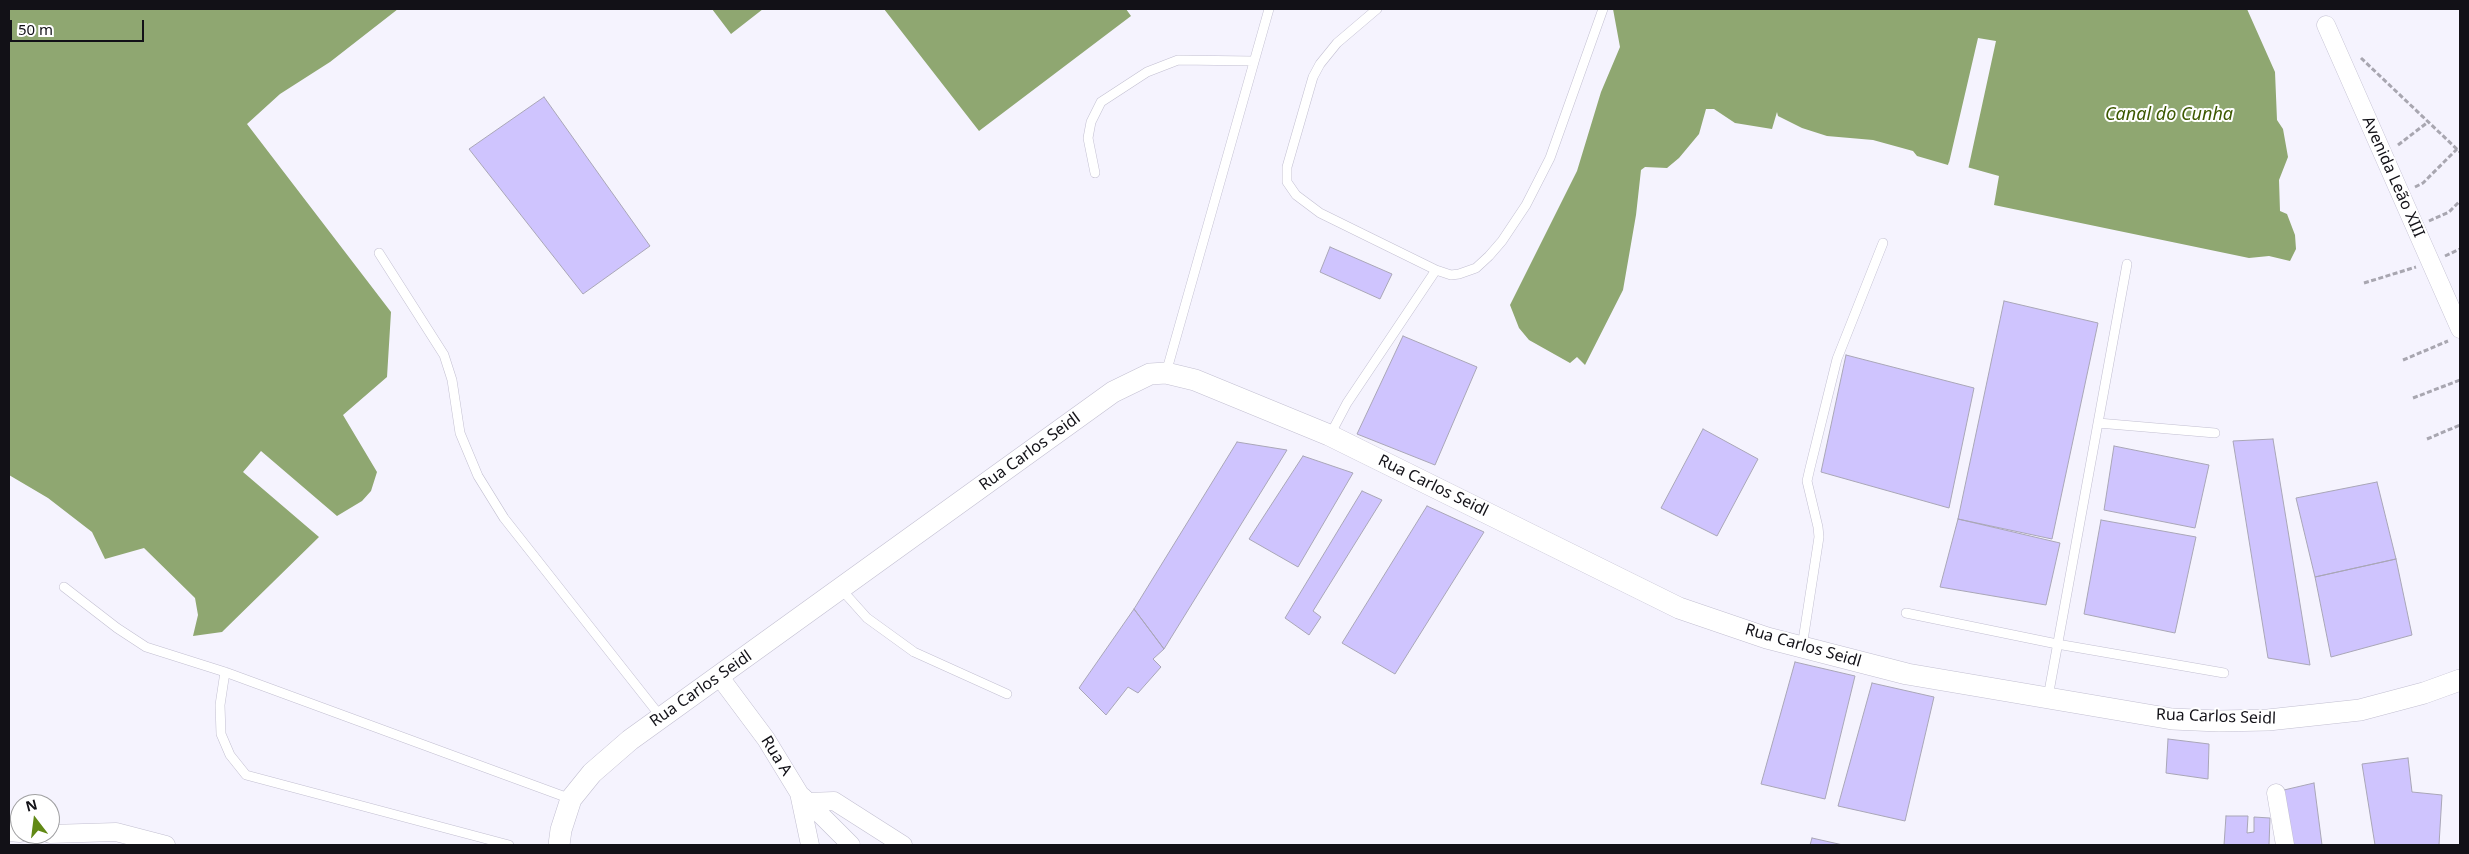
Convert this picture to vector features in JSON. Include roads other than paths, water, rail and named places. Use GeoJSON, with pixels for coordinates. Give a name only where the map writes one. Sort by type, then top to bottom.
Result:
{"type":"FeatureCollection","features":[{"type":"Feature","properties":{"kind":"street","name":"Avenida Leão XIII"},"geometry":{"type":"LineString","coordinates":[[2326,26],[2415,226],[2456,334]]}},
{"type":"Feature","properties":{"kind":"street","name":"Rua Carlos Seidl"},"geometry":{"type":"LineString","coordinates":[[559,845],[561,830],[571,799],[592,773],[630,740],[1113,392],[1150,374],[1166,373],[1195,380],[1330,436],[1679,608],[1767,638],[1907,674],[2047,700],[2172,719],[2268,720],[2360,710],[2424,693],[2460,680]]}},
{"type":"Feature","properties":{"kind":"street","name":"Rua A"},"geometry":{"type":"LineString","coordinates":[[719,676],[766,739],[804,798],[810,845]]}},
{"type":"Feature","properties":{"kind":"street"},"geometry":{"type":"LineString","coordinates":[[2276,793],[2285,845]]}},
{"type":"Feature","properties":{"kind":"street"},"geometry":{"type":"LineString","coordinates":[[804,798],[851,845]]}},
{"type":"Feature","properties":{"kind":"street"},"geometry":{"type":"LineString","coordinates":[[804,798],[834,801],[903,845]]}},
{"type":"Feature","properties":{"kind":"street"},"geometry":{"type":"LineString","coordinates":[[60,834],[116,832],[166,845]]}},
{"type":"Feature","properties":{"kind":"lane"},"geometry":{"type":"LineString","coordinates":[[1166,373],[1269,9]]}},
{"type":"Feature","properties":{"kind":"lane"},"geometry":{"type":"LineString","coordinates":[[1377,9],[1337,43],[1320,64],[1313,78],[1287,167],[1287,182],[1296,195],[1320,213],[1436,270],[1459,274],[1476,268],[1502,241],[1526,205],[1550,158],[1603,9]]}},
{"type":"Feature","properties":{"kind":"lane"},"geometry":{"type":"LineString","coordinates":[[1095,174],[1088,138],[1091,122],[1101,102],[1146,72],[1178,60],[1254,61]]}},
{"type":"Feature","properties":{"kind":"lane"},"geometry":{"type":"LineString","coordinates":[[1802,648],[1819,537],[1807,481],[1837,359],[1883,243]]}},
{"type":"Feature","properties":{"kind":"lane"},"geometry":{"type":"LineString","coordinates":[[379,254],[444,355],[452,380],[460,433],[478,476],[504,518],[661,717]]}},
{"type":"Feature","properties":{"kind":"lane"},"geometry":{"type":"LineString","coordinates":[[2047,700],[2127,264]]}},
{"type":"Feature","properties":{"kind":"lane"},"geometry":{"type":"LineString","coordinates":[[1330,436],[1347,403],[1436,270]]}},
{"type":"Feature","properties":{"kind":"lane"},"geometry":{"type":"LineString","coordinates":[[2098,423],[2215,433]]}},
{"type":"Feature","properties":{"kind":"lane"},"geometry":{"type":"LineString","coordinates":[[64,587],[117,628],[146,646],[225,672],[571,799]]}},
{"type":"Feature","properties":{"kind":"lane"},"geometry":{"type":"LineString","coordinates":[[841,588],[866,618],[914,652],[1007,694]]}},
{"type":"Feature","properties":{"kind":"lane"},"geometry":{"type":"LineString","coordinates":[[1906,613],[2057,644],[2224,673]]}},
{"type":"Feature","properties":{"kind":"lane"},"geometry":{"type":"LineString","coordinates":[[225,672],[220,705],[221,734],[230,755],[246,775],[509,845]]}},
{"type":"Feature","properties":{"kind":"water"},"geometry":{"type":"Polygon","coordinates":[[[9,9],[398,9],[330,62],[280,94],[247,124],[391,312],[387,377],[343,415],[377,472],[371,491],[362,501],[337,516],[261,451],[243,472],[319,537],[222,632],[193,636],[198,615],[195,598],[144,548],[105,559],[92,532],[48,498],[9,475],[9,9]]]}},
{"type":"Feature","properties":{"kind":"water"},"geometry":{"type":"Polygon","coordinates":[[[712,9],[763,9],[731,34],[712,9]]]}},
{"type":"Feature","properties":{"kind":"water"},"geometry":{"type":"Polygon","coordinates":[[[884,9],[1126,9],[1131,16],[979,131],[884,9]]]}},
{"type":"Feature","properties":{"kind":"water","name":"Canal do Cunha"},"geometry":{"type":"Polygon","coordinates":[[[1613,9],[2247,9],[2275,72],[2277,120],[2283,129],[2288,157],[2279,180],[2280,211],[2287,214],[2295,235],[2296,249],[2290,261],[2269,256],[2249,258],[1994,205],[1999,176],[1949,162],[1948,165],[1917,156],[1913,151],[1873,140],[1827,136],[1802,128],[1778,116],[1777,112],[1772,129],[1735,123],[1714,109],[1706,109],[1699,134],[1679,158],[1667,168],[1645,167],[1641,170],[1636,215],[1623,290],[1585,365],[1577,357],[1570,363],[1529,340],[1519,328],[1510,305],[1577,171],[1601,92],[1620,47],[1613,9]]]}}]}
